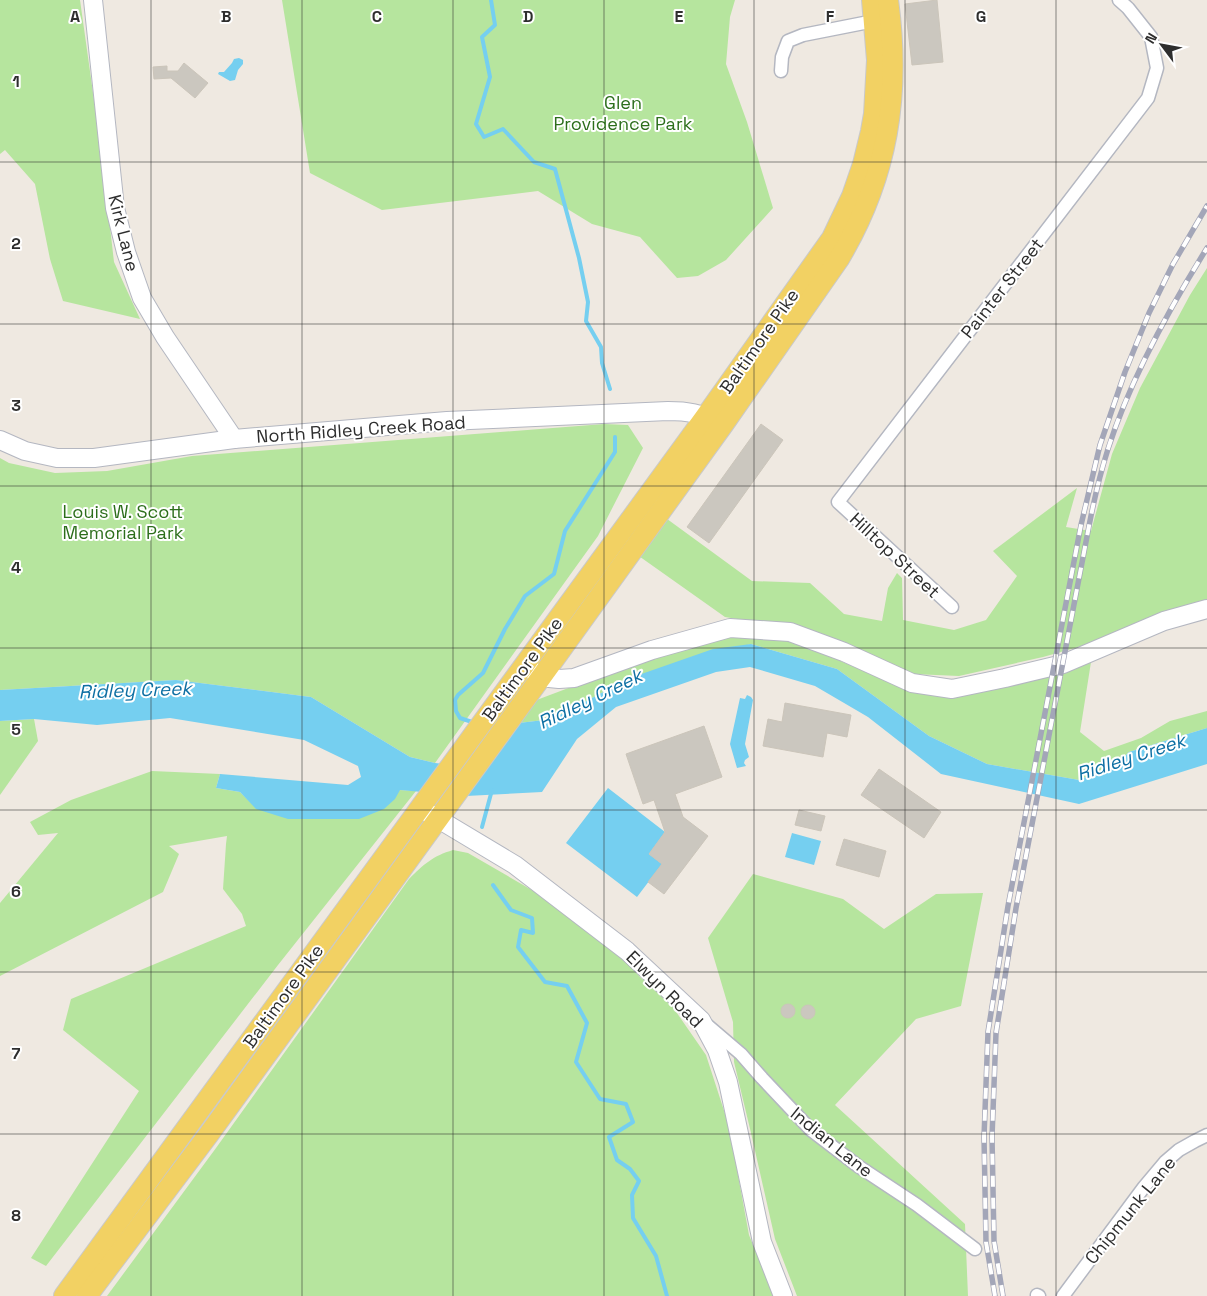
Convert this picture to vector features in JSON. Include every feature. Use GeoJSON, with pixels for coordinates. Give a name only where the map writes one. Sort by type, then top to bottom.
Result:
{"type":"FeatureCollection","features":[{"type":"Feature","properties":{"kind":"main road","name":"Baltimore Pike"},"geometry":{"type":"LineString","coordinates":[[87,1296],[209,1134],[542,676],[714,421],[824,250],[852,196],[868,148],[874,114],[877,60],[872,0]]}},
{"type":"Feature","properties":{"kind":"main road","name":"Baltimore Pike"},"geometry":{"type":"LineString","coordinates":[[64,1296],[524,666],[831,272],[854,232],[867,202],[884,152],[890,116],[894,60],[888,0]]}},
{"type":"Feature","properties":{"kind":"street","name":"Kirk Lane"},"geometry":{"type":"LineString","coordinates":[[93,0],[115,208],[126,252],[142,298],[165,337],[234,439]]}},
{"type":"Feature","properties":{"kind":"street","name":"Painter Street"},"geometry":{"type":"LineString","coordinates":[[838,502],[1148,98],[1157,68],[1150,37],[1128,8],[1119,0]]}},
{"type":"Feature","properties":{"kind":"street"},"geometry":{"type":"LineString","coordinates":[[781,71],[782,56],[788,42],[803,35],[874,20]]}},
{"type":"Feature","properties":{"kind":"street","name":"North Ridley Creek Road"},"geometry":{"type":"LineString","coordinates":[[0,440],[25,450],[57,458],[94,458],[234,439],[447,421],[681,411],[714,421]]}},
{"type":"Feature","properties":{"kind":"street","name":"Hilltop Street"},"geometry":{"type":"LineString","coordinates":[[838,502],[952,607]]}},
{"type":"Feature","properties":{"kind":"street"},"geometry":{"type":"LineString","coordinates":[[524,666],[542,676],[559,679],[574,678],[652,650],[730,628],[790,632],[844,652],[912,683],[952,688],[1064,664],[1164,621],[1207,609]]}},
{"type":"Feature","properties":{"kind":"street","name":"Elwyn Road"},"geometry":{"type":"LineString","coordinates":[[425,802],[438,819],[515,865],[627,951],[701,1020],[718,1050],[728,1082],[762,1242],[783,1296]]}},
{"type":"Feature","properties":{"kind":"street","name":"Indian Lane"},"geometry":{"type":"LineString","coordinates":[[701,1020],[741,1054],[812,1130],[858,1166],[917,1205],[975,1249]]}},
{"type":"Feature","properties":{"kind":"street","name":"Chipmunk Lane"},"geometry":{"type":"LineString","coordinates":[[1063,1296],[1144,1187],[1165,1162],[1179,1150],[1207,1135]]}},
{"type":"Feature","properties":{"kind":"green space"},"geometry":{"type":"Polygon","coordinates":[[[0,0],[80,0],[102,157],[114,262],[140,319],[63,301],[50,259],[35,184],[5,150],[0,154],[0,0]]]}},
{"type":"Feature","properties":{"kind":"green space","name":"Glen Providence Park"},"geometry":{"type":"Polygon","coordinates":[[[282,0],[735,0],[730,17],[726,64],[747,122],[773,208],[726,260],[698,276],[677,278],[640,237],[592,224],[538,191],[382,210],[310,173],[282,0]]]}},
{"type":"Feature","properties":{"kind":"green space"},"geometry":{"type":"Polygon","coordinates":[[[1207,268],[1207,600],[1082,646],[1043,657],[959,676],[913,674],[791,628],[725,617],[636,554],[663,516],[752,581],[810,583],[844,614],[882,621],[888,588],[897,573],[902,578],[903,620],[954,630],[986,620],[1017,576],[993,551],[1077,488],[1066,527],[1091,531],[1112,454],[1140,388],[1190,295],[1207,268]]]}},
{"type":"Feature","properties":{"kind":"green space","name":"Louis W. Scott Memorial Park"},"geometry":{"type":"Polygon","coordinates":[[[604,424],[628,425],[643,448],[598,536],[435,763],[410,757],[311,697],[176,680],[0,690],[0,458],[9,463],[55,473],[107,471],[192,456],[604,424]]]}},
{"type":"Feature","properties":{"kind":"green space"},"geometry":{"type":"Polygon","coordinates":[[[727,634],[787,641],[836,659],[896,685],[1059,672],[1091,662],[1080,732],[1104,751],[1141,738],[1170,721],[1207,711],[1207,728],[1129,752],[1117,764],[1079,780],[987,764],[929,736],[837,669],[751,644],[630,678],[552,719],[519,723],[534,701],[624,667],[727,634]]]}},
{"type":"Feature","properties":{"kind":"green space"},"geometry":{"type":"Polygon","coordinates":[[[34,719],[38,741],[0,795],[0,721],[34,719]]]}},
{"type":"Feature","properties":{"kind":"green space"},"geometry":{"type":"Polygon","coordinates":[[[152,771],[220,774],[216,788],[240,792],[257,809],[394,799],[399,790],[416,791],[278,965],[46,1266],[31,1258],[139,1091],[63,1030],[71,999],[246,926],[242,914],[223,889],[227,836],[169,846],[179,854],[163,892],[0,976],[0,903],[58,833],[38,835],[30,822],[71,800],[152,771]]]}},
{"type":"Feature","properties":{"kind":"green space"},"geometry":{"type":"Polygon","coordinates":[[[453,850],[468,853],[549,900],[622,955],[640,977],[670,1003],[706,1055],[729,1126],[749,1235],[774,1296],[107,1296],[409,879],[429,861],[453,850]]]}},
{"type":"Feature","properties":{"kind":"green space"},"geometry":{"type":"Polygon","coordinates":[[[753,874],[843,899],[884,929],[936,894],[983,893],[961,1006],[916,1019],[835,1105],[965,1224],[968,1296],[797,1296],[775,1239],[734,1062],[733,1022],[708,938],[753,874]]]}},
{"type":"Feature","properties":{"kind":"water"},"geometry":{"type":"Polygon","coordinates":[[[239,58],[243,60],[243,64],[238,70],[235,80],[230,81],[218,74],[219,72],[224,72],[234,59],[239,58]]]}},
{"type":"Feature","properties":{"kind":"water","name":"Ridley Creek"},"geometry":{"type":"Polygon","coordinates":[[[751,644],[837,669],[929,736],[987,764],[1079,780],[1117,764],[1129,752],[1207,728],[1207,764],[1079,804],[941,774],[868,717],[815,686],[750,667],[716,672],[616,707],[577,739],[542,792],[466,796],[400,790],[395,799],[384,809],[359,819],[288,819],[256,809],[240,792],[216,788],[220,774],[348,785],[361,777],[358,766],[304,740],[170,718],[97,725],[34,719],[0,721],[0,690],[176,680],[311,697],[410,757],[435,763],[486,769],[519,723],[552,719],[630,678],[713,649],[751,644]]]}},
{"type":"Feature","properties":{"kind":"water"},"geometry":{"type":"Polygon","coordinates":[[[747,695],[753,700],[745,744],[749,757],[744,763],[746,766],[737,768],[730,744],[740,698],[745,699],[747,695]]]}},
{"type":"Feature","properties":{"kind":"water"},"geometry":{"type":"Polygon","coordinates":[[[608,788],[665,832],[649,854],[662,864],[637,897],[566,843],[608,788]]]}},
{"type":"Feature","properties":{"kind":"water"},"geometry":{"type":"Polygon","coordinates":[[[792,833],[821,841],[814,865],[785,857],[792,833]]]}},
{"type":"Feature","properties":{"kind":"building"},"geometry":{"type":"Polygon","coordinates":[[[937,0],[943,62],[912,65],[905,4],[937,0]]]}},
{"type":"Feature","properties":{"kind":"building"},"geometry":{"type":"Polygon","coordinates":[[[184,63],[208,83],[195,98],[171,78],[154,79],[153,67],[167,66],[167,71],[178,71],[184,63]]]}},
{"type":"Feature","properties":{"kind":"building"},"geometry":{"type":"Polygon","coordinates":[[[761,424],[783,440],[709,543],[687,527],[761,424]]]}},
{"type":"Feature","properties":{"kind":"building"},"geometry":{"type":"Polygon","coordinates":[[[785,703],[851,715],[847,737],[827,733],[823,757],[763,746],[768,719],[782,722],[785,703]]]}},
{"type":"Feature","properties":{"kind":"building"},"geometry":{"type":"Polygon","coordinates":[[[704,726],[722,777],[675,794],[683,817],[708,836],[664,894],[648,882],[662,864],[649,854],[665,832],[654,800],[643,804],[626,754],[704,726]]]}},
{"type":"Feature","properties":{"kind":"building"},"geometry":{"type":"Polygon","coordinates":[[[879,769],[941,812],[924,838],[861,795],[879,769]]]}},
{"type":"Feature","properties":{"kind":"building"},"geometry":{"type":"Polygon","coordinates":[[[799,810],[825,816],[821,831],[795,825],[799,810]]]}},
{"type":"Feature","properties":{"kind":"building"},"geometry":{"type":"Polygon","coordinates":[[[844,839],[886,851],[879,877],[836,865],[844,839]]]}},
{"type":"Feature","properties":{"kind":"building"},"geometry":{"type":"Polygon","coordinates":[[[788,1004],[793,1006],[795,1011],[793,1016],[788,1018],[783,1016],[781,1011],[783,1006],[788,1004]]]}},
{"type":"Feature","properties":{"kind":"building"},"geometry":{"type":"Polygon","coordinates":[[[808,1005],[813,1007],[815,1012],[813,1017],[808,1019],[803,1017],[801,1012],[803,1007],[808,1005]]]}},
{"type":"Feature","properties":{"kind":"waterway"},"geometry":{"type":"LineString","coordinates":[[491,0],[495,25],[482,37],[490,77],[476,124],[484,137],[503,129],[534,162],[555,169],[579,258],[588,302],[586,321],[601,347],[602,363],[610,389]]}},
{"type":"Feature","properties":{"kind":"waterway"},"geometry":{"type":"LineString","coordinates":[[475,723],[460,718],[456,711],[455,700],[458,695],[483,673],[505,629],[525,596],[554,574],[565,531],[615,452],[615,437]]}},
{"type":"Feature","properties":{"kind":"waterway"},"geometry":{"type":"LineString","coordinates":[[482,827],[492,790]]}},
{"type":"Feature","properties":{"kind":"waterway"},"geometry":{"type":"LineString","coordinates":[[493,885],[511,910],[532,918],[533,933],[521,930],[518,947],[545,982],[567,986],[587,1023],[576,1062],[600,1099],[626,1104],[633,1122],[609,1137],[617,1160],[630,1169],[639,1181],[632,1195],[633,1218],[656,1256],[667,1296]]}},
{"type":"Feature","properties":{"kind":"railway"},"geometry":{"type":"LineString","coordinates":[[995,1296],[986,1242],[984,1137],[988,1032],[1008,906],[1081,525],[1100,445],[1125,372],[1149,313],[1173,264],[1207,206]]}},
{"type":"Feature","properties":{"kind":"railway"},"geometry":{"type":"LineString","coordinates":[[1003,1296],[994,1241],[992,1137],[996,1033],[1016,908],[1089,526],[1105,458],[1127,397],[1165,320],[1207,248]]}}]}
